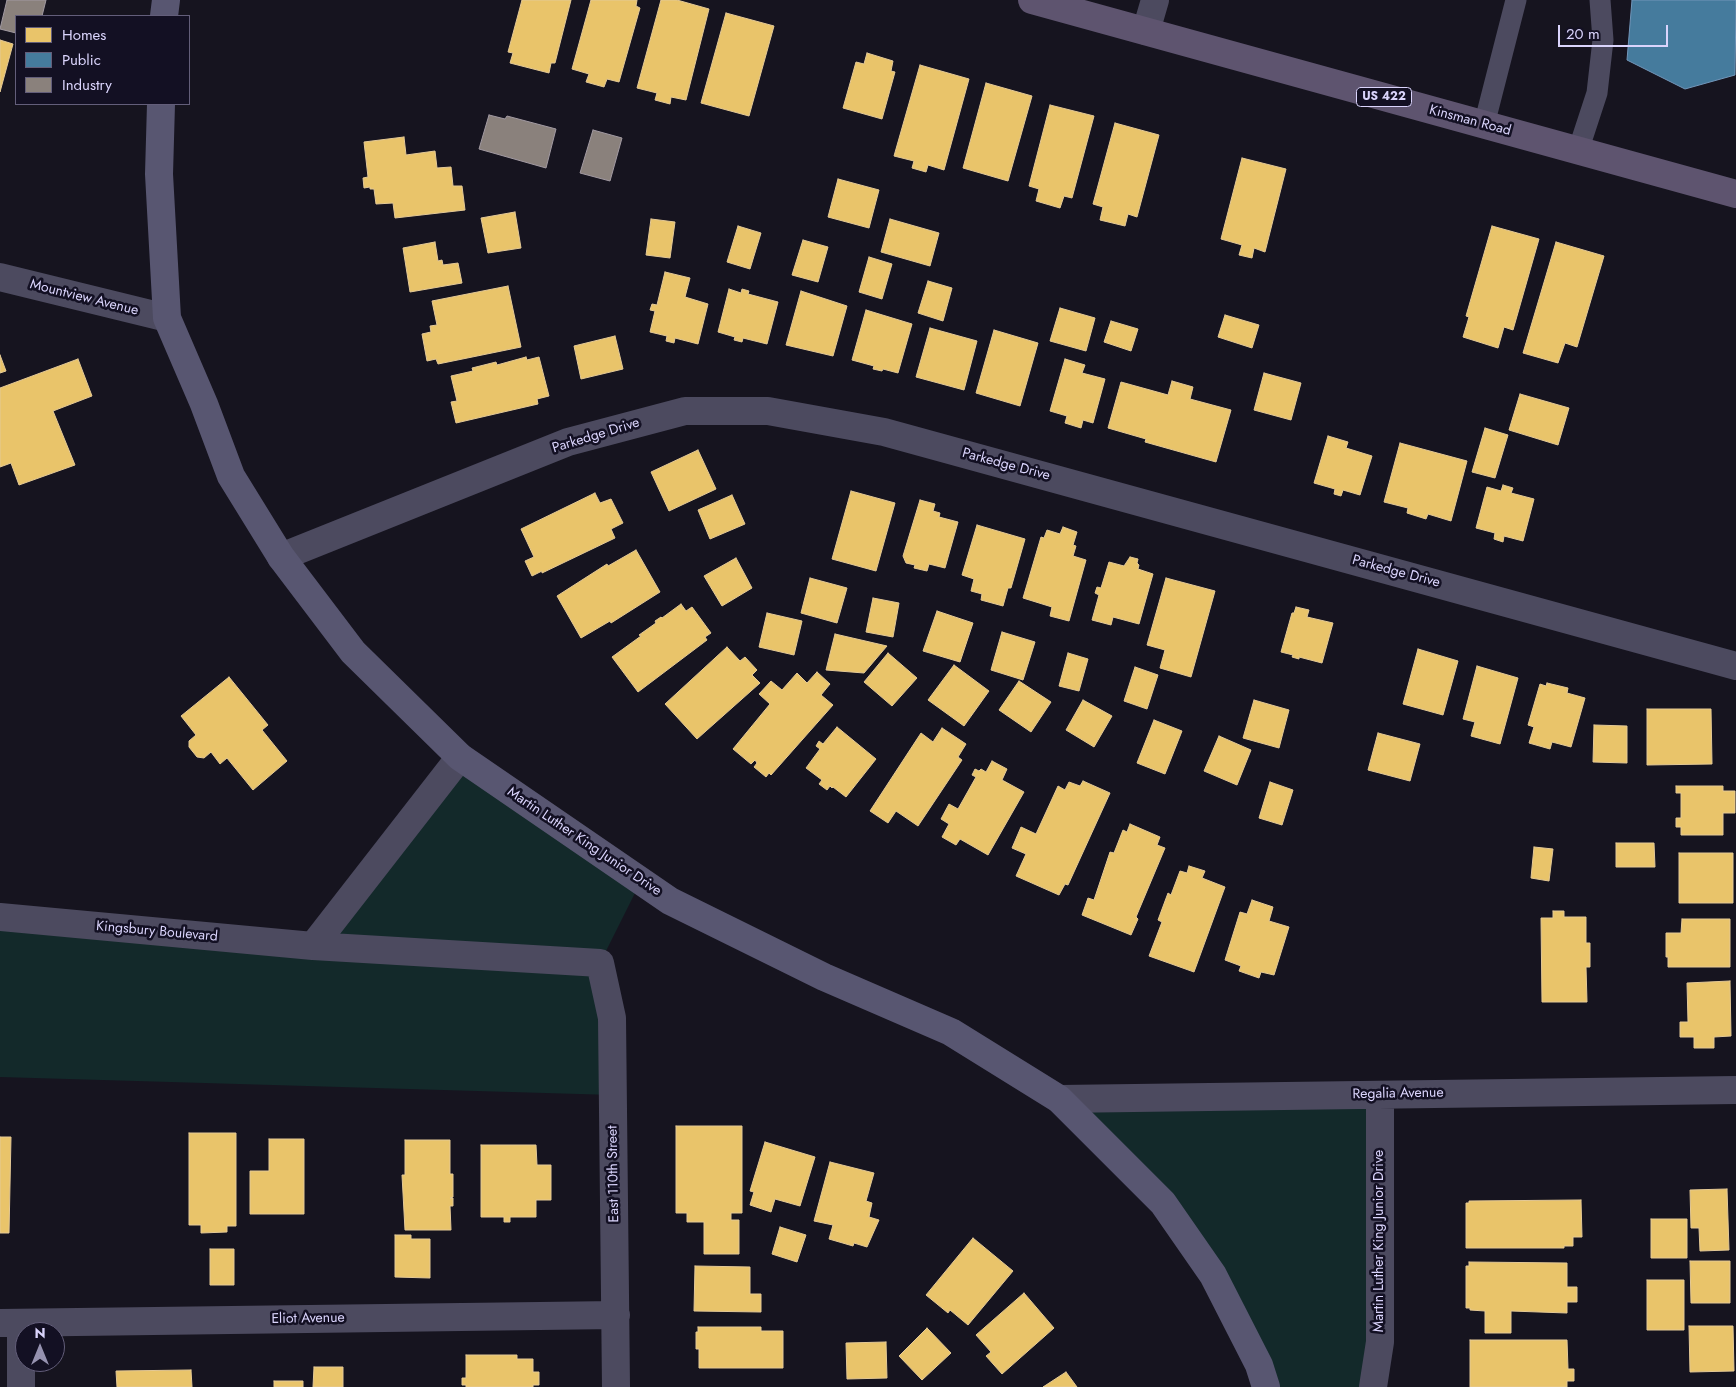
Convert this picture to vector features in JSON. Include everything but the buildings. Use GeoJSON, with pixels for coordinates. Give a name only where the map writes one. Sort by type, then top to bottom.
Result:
{"type":"FeatureCollection","features":[{"type":"Feature","properties":{"kind":"main road","name":"Kinsman Road"},"geometry":{"type":"LineString","coordinates":[[1032,0],[1736,194]]}},
{"type":"Feature","properties":{"kind":"street"},"geometry":{"type":"LineString","coordinates":[[164,15],[166,0]]}},
{"type":"Feature","properties":{"kind":"street"},"geometry":{"type":"LineString","coordinates":[[1146,32],[1155,0]]}},
{"type":"Feature","properties":{"kind":"street","name":"Martin Luther King Junior Drive"},"geometry":{"type":"LineString","coordinates":[[161,105],[159,174],[167,318],[204,404],[231,476],[281,557],[353,652],[460,757],[670,901],[824,977],[951,1032],[1060,1099],[1163,1203],[1213,1275],[1259,1365],[1266,1387]]}},
{"type":"Feature","properties":{"kind":"street","name":"Mountview Avenue"},"geometry":{"type":"LineString","coordinates":[[0,277],[167,318]]}},
{"type":"Feature","properties":{"kind":"street","name":"Parkedge Drive"},"geometry":{"type":"LineString","coordinates":[[281,557],[568,442],[685,411],[768,411],[884,432],[1736,666]]}},
{"type":"Feature","properties":{"kind":"street"},"geometry":{"type":"LineString","coordinates":[[313,946],[460,757]]}},
{"type":"Feature","properties":{"kind":"street","name":"Kingsbury Boulevard"},"geometry":{"type":"LineString","coordinates":[[0,917],[313,946],[600,963]]}},
{"type":"Feature","properties":{"kind":"street","name":"East 110th Street"},"geometry":{"type":"LineString","coordinates":[[600,963],[612,1018],[616,1387]]}},
{"type":"Feature","properties":{"kind":"street","name":"Regalia Avenue"},"geometry":{"type":"LineString","coordinates":[[1060,1099],[1736,1090]]}},
{"type":"Feature","properties":{"kind":"street","name":"Martin Luther King Junior Drive"},"geometry":{"type":"LineString","coordinates":[[1373,1387],[1380,1342],[1380,1095]]}},
{"type":"Feature","properties":{"kind":"street","name":"Eliot Avenue"},"geometry":{"type":"LineString","coordinates":[[11,1323],[616,1315]]}},
{"type":"Feature","properties":{"kind":"street"},"geometry":{"type":"LineString","coordinates":[[11,1323],[21,1387]]}},
{"type":"Feature","properties":{"kind":"lane"},"geometry":{"type":"LineString","coordinates":[[1484,125],[1516,0]]}},
{"type":"Feature","properties":{"kind":"lane"},"geometry":{"type":"LineString","coordinates":[[1578,151],[1598,93],[1602,40],[1600,0]]}},
{"type":"Feature","properties":{"kind":"green space"},"geometry":{"type":"Polygon","coordinates":[[[460,757],[641,881],[600,963],[613,1095],[0,1077],[0,917],[313,946],[460,757]]]}},
{"type":"Feature","properties":{"kind":"green space"},"geometry":{"type":"Polygon","coordinates":[[[1380,1095],[1373,1387],[1266,1387],[1213,1275],[1059,1099],[1380,1095]]]}}]}
